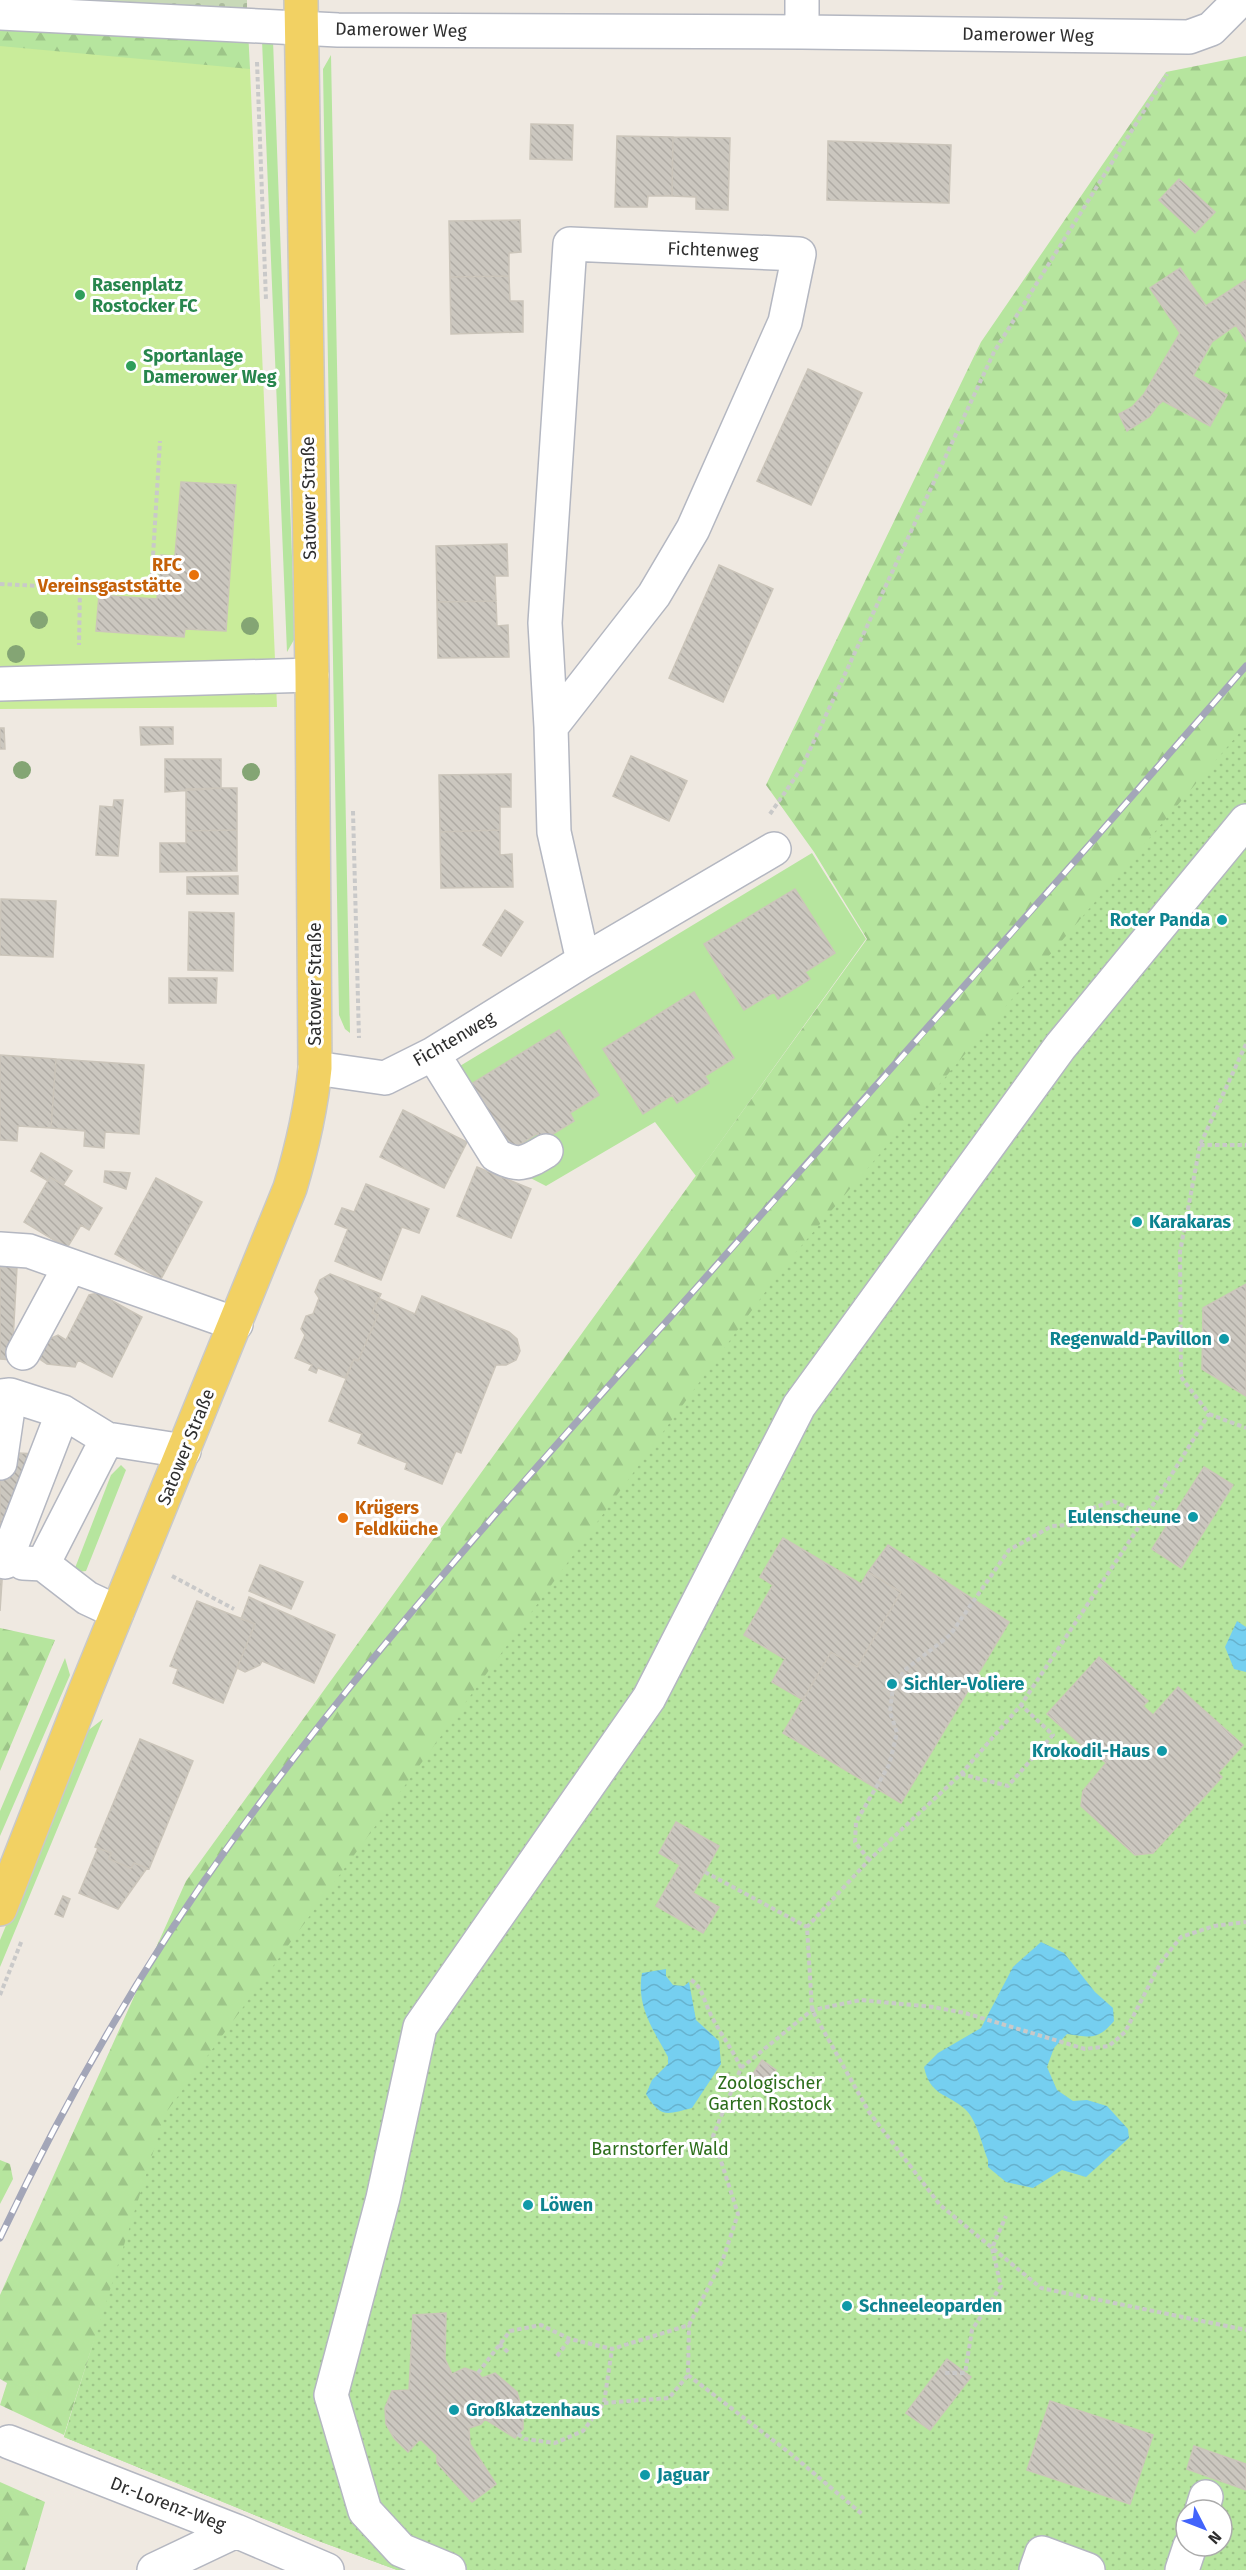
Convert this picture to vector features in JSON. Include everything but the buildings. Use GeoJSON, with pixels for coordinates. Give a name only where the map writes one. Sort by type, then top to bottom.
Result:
{"type":"FeatureCollection","features":[{"type":"Feature","properties":{"kind":"main road","name":"Satower Straße"},"geometry":{"type":"LineString","coordinates":[[0,1909],[117,1612],[290,1188],[304,1143],[315,1068],[312,675],[301,14]]}},
{"type":"Feature","properties":{"kind":"street","name":"Damerower Weg"},"geometry":{"type":"LineString","coordinates":[[0,13],[256,27],[301,14],[350,30],[802,16],[1190,37],[1211,29],[1240,0]]}},
{"type":"Feature","properties":{"kind":"street","name":"Fichtenweg"},"geometry":{"type":"LineString","coordinates":[[551,727],[654,595],[693,529],[784,322],[799,254],[570,244],[545,623],[554,832],[583,961]]}},
{"type":"Feature","properties":{"kind":"street"},"geometry":{"type":"LineString","coordinates":[[0,684],[312,675]]}},
{"type":"Feature","properties":{"kind":"street"},"geometry":{"type":"LineString","coordinates":[[449,2570],[401,2550],[365,2511],[331,2395],[383,2198],[420,2027],[649,1698],[798,1406],[1060,1047],[1246,821]]}},
{"type":"Feature","properties":{"kind":"street","name":"Fichtenweg"},"geometry":{"type":"LineString","coordinates":[[315,1068],[385,1078],[433,1054],[583,961],[774,849]]}},
{"type":"Feature","properties":{"kind":"street"},"geometry":{"type":"LineString","coordinates":[[433,1054],[496,1155],[508,1162],[526,1163],[546,1151]]}},
{"type":"Feature","properties":{"kind":"street"},"geometry":{"type":"LineString","coordinates":[[0,1249],[28,1251],[236,1324]]}},
{"type":"Feature","properties":{"kind":"street"},"geometry":{"type":"LineString","coordinates":[[23,1353],[70,1266]]}},
{"type":"Feature","properties":{"kind":"street"},"geometry":{"type":"LineString","coordinates":[[0,1463],[5,1396],[63,1412],[107,1439],[184,1451]]}},
{"type":"Feature","properties":{"kind":"street"},"geometry":{"type":"LineString","coordinates":[[63,1412],[3,1562],[43,1564],[87,1598],[117,1612]]}},
{"type":"Feature","properties":{"kind":"street"},"geometry":{"type":"LineString","coordinates":[[43,1564],[107,1439]]}},
{"type":"Feature","properties":{"kind":"street","name":"Dr.-Lorenz-Weg"},"geometry":{"type":"LineString","coordinates":[[9,2442],[236,2531],[327,2570]]}},
{"type":"Feature","properties":{"kind":"street"},"geometry":{"type":"LineString","coordinates":[[154,2570],[236,2531]]}},
{"type":"Feature","properties":{"kind":"street"},"geometry":{"type":"LineString","coordinates":[[1036,2570],[1042,2553],[1088,2570]]}},
{"type":"Feature","properties":{"kind":"path"},"geometry":{"type":"LineString","coordinates":[[768,816],[801,769],[994,352],[1190,37]]}},
{"type":"Feature","properties":{"kind":"path"},"geometry":{"type":"LineString","coordinates":[[258,86],[266,301]]}},
{"type":"Feature","properties":{"kind":"path"},"geometry":{"type":"LineString","coordinates":[[0,584],[151,589],[160,441]]}},
{"type":"Feature","properties":{"kind":"path"},"geometry":{"type":"LineString","coordinates":[[78,682],[80,588]]}},
{"type":"Feature","properties":{"kind":"path"},"geometry":{"type":"LineString","coordinates":[[1246,1044],[1200,1145],[1180,1252],[1181,1377],[1209,1414],[1246,1428]]}},
{"type":"Feature","properties":{"kind":"path"},"geometry":{"type":"LineString","coordinates":[[1200,1145],[1246,1145]]}},
{"type":"Feature","properties":{"kind":"path"},"geometry":{"type":"LineString","coordinates":[[1209,1414],[1146,1516],[1021,1705],[961,1774],[869,1860],[807,1927],[812,2010],[869,2112],[940,2205],[1041,2288],[1246,2330]]}},
{"type":"Feature","properties":{"kind":"path"},"geometry":{"type":"LineString","coordinates":[[869,1860],[855,1842],[856,1822],[890,1765],[897,1733],[890,1712],[893,1686],[905,1670],[950,1635],[1009,1550],[1052,1526],[1070,1525],[1090,1509],[1113,1501],[1146,1516]]}},
{"type":"Feature","properties":{"kind":"path"},"geometry":{"type":"LineString","coordinates":[[139,1561],[161,1570],[234,1609]]}},
{"type":"Feature","properties":{"kind":"path"},"geometry":{"type":"LineString","coordinates":[[961,1774],[1008,1786],[1053,1735],[1021,1705]]}},
{"type":"Feature","properties":{"kind":"path"},"geometry":{"type":"LineString","coordinates":[[705,1872],[807,1927]]}},
{"type":"Feature","properties":{"kind":"path"},"geometry":{"type":"LineString","coordinates":[[604,2403],[669,2398],[688,2374],[689,2325],[723,2259],[738,2214],[714,2136],[741,2068],[812,2010],[861,2000],[933,2007],[965,2013],[1085,2049],[1109,2046],[1125,2032],[1161,1962],[1181,1937],[1214,1926],[1246,1922]]}},
{"type":"Feature","properties":{"kind":"path"},"geometry":{"type":"LineString","coordinates":[[691,1980],[697,1984],[710,2014],[741,2068]]}},
{"type":"Feature","properties":{"kind":"path"},"geometry":{"type":"LineString","coordinates":[[945,2373],[965,2373],[972,2330],[1001,2286],[992,2248],[1006,2216]]}},
{"type":"Feature","properties":{"kind":"path"},"geometry":{"type":"LineString","coordinates":[[478,2373],[510,2331],[541,2325],[570,2339],[612,2349],[689,2325]]}},
{"type":"Feature","properties":{"kind":"path"},"geometry":{"type":"LineString","coordinates":[[557,2356],[570,2339]]}},
{"type":"Feature","properties":{"kind":"path"},"geometry":{"type":"LineString","coordinates":[[499,2344],[508,2352]]}},
{"type":"Feature","properties":{"kind":"path"},"geometry":{"type":"LineString","coordinates":[[518,2434],[525,2439],[555,2443],[584,2431],[604,2403],[612,2349]]}},
{"type":"Feature","properties":{"kind":"path"},"geometry":{"type":"LineString","coordinates":[[688,2374],[862,2514]]}},
{"type":"Feature","properties":{"kind":"green space"},"geometry":{"type":"Polygon","coordinates":[[[0,0],[70,0],[247,10],[250,69],[220,130],[0,110],[0,0]]]}},
{"type":"Feature","properties":{"kind":"green space"},"geometry":{"type":"Polygon","coordinates":[[[70,0],[247,0],[247,10],[70,0]]]}},
{"type":"Feature","properties":{"kind":"green space"},"geometry":{"type":"Polygon","coordinates":[[[262,40],[273,40],[295,638],[287,652],[262,40]]]}},
{"type":"Feature","properties":{"kind":"green space","name":"Sportanlage Damerower Weg"},"geometry":{"type":"Polygon","coordinates":[[[0,46],[250,69],[277,707],[0,709],[0,46]]]}},
{"type":"Feature","properties":{"kind":"green space"},"geometry":{"type":"Polygon","coordinates":[[[331,55],[350,1033],[345,1029],[339,1015],[323,69],[331,55]]]}},
{"type":"Feature","properties":{"kind":"green space","name":"Zoologischer Garten Rostock"},"geometry":{"type":"Polygon","coordinates":[[[1246,56],[1246,2570],[397,2570],[316,2540],[64,2437],[95,2337],[64,2435],[0,2405],[7,2383],[0,2379],[0,2295],[186,1881],[867,939],[814,852],[766,785],[981,342],[1166,72],[1246,56]]]}},
{"type":"Feature","properties":{"kind":"green space","name":"Zoologischer Garten Rostock"},"geometry":{"type":"Polygon","coordinates":[[[1246,725],[1246,2570],[397,2570],[316,2540],[64,2437],[165,2114],[785,1265],[1246,725]]]}},
{"type":"Feature","properties":{"kind":"green space"},"geometry":{"type":"Polygon","coordinates":[[[812,853],[866,939],[696,1176],[655,1122],[546,1186],[474,1149],[445,1075],[812,853]]]}},
{"type":"Feature","properties":{"kind":"green space"},"geometry":{"type":"Polygon","coordinates":[[[121,1465],[126,1470],[86,1571],[78,1572],[75,1568],[111,1475],[121,1465]]]}},
{"type":"Feature","properties":{"kind":"green space"},"geometry":{"type":"Polygon","coordinates":[[[0,1628],[55,1640],[0,1771],[0,1628]]]}},
{"type":"Feature","properties":{"kind":"green space"},"geometry":{"type":"Polygon","coordinates":[[[65,1658],[70,1675],[0,1836],[0,1811],[65,1658]]]}},
{"type":"Feature","properties":{"kind":"green space"},"geometry":{"type":"Polygon","coordinates":[[[103,1719],[0,1967],[0,1940],[86,1732],[103,1719]]]}},
{"type":"Feature","properties":{"kind":"green space"},"geometry":{"type":"Polygon","coordinates":[[[0,2160],[10,2164],[13,2179],[0,2204],[0,2160]]]}},
{"type":"Feature","properties":{"kind":"green space"},"geometry":{"type":"Polygon","coordinates":[[[0,2482],[45,2502],[25,2570],[0,2570],[0,2482]]]}},
{"type":"Feature","properties":{"kind":"water"},"geometry":{"type":"Polygon","coordinates":[[[1237,1621],[1246,1627],[1246,1672],[1234,1669],[1225,1647],[1237,1621]]]}},
{"type":"Feature","properties":{"kind":"water"},"geometry":{"type":"Polygon","coordinates":[[[1041,1942],[1064,1953],[1095,1992],[1113,2008],[1114,2021],[1103,2032],[1093,2036],[1067,2034],[1054,2048],[1047,2067],[1057,2090],[1073,2101],[1087,2100],[1107,2106],[1128,2129],[1129,2138],[1086,2177],[1062,2170],[1033,2188],[1006,2182],[988,2167],[988,2160],[973,2120],[965,2109],[930,2084],[924,2067],[938,2053],[981,2028],[1013,1967],[1041,1942]]]}},
{"type":"Feature","properties":{"kind":"water"},"geometry":{"type":"Polygon","coordinates":[[[666,1969],[666,1976],[673,1985],[684,1986],[689,1982],[696,2020],[719,2041],[721,2064],[692,2108],[670,2113],[656,2108],[646,2094],[652,2080],[668,2064],[668,2057],[647,2017],[641,1996],[642,1973],[666,1969]]]}},
{"type":"Feature","properties":{"kind":"railway"},"geometry":{"type":"LineString","coordinates":[[0,2238],[79,2083],[138,1982],[235,1837],[342,1696],[513,1493],[969,982],[1246,666]]}},
{"type":"Feature","properties":{"kind":"place","name":"Rasenplatz Rostocker FC"},"geometry":{"type":"Point","coordinates":[80,295]}},
{"type":"Feature","properties":{"kind":"place","name":"Sportanlage Damerower Weg"},"geometry":{"type":"Point","coordinates":[131,366]}},
{"type":"Feature","properties":{"kind":"place","name":"RFC Vereinsgaststätte"},"geometry":{"type":"Point","coordinates":[194,575]}},
{"type":"Feature","properties":{"kind":"place","name":"Roter Panda"},"geometry":{"type":"Point","coordinates":[1222,920]}},
{"type":"Feature","properties":{"kind":"place","name":"Karakaras"},"geometry":{"type":"Point","coordinates":[1137,1222]}},
{"type":"Feature","properties":{"kind":"place","name":"Regenwald-Pavillon"},"geometry":{"type":"Point","coordinates":[1224,1339]}},
{"type":"Feature","properties":{"kind":"place","name":"Eulenscheune"},"geometry":{"type":"Point","coordinates":[1193,1517]}},
{"type":"Feature","properties":{"kind":"place","name":"Krügers Feldküche"},"geometry":{"type":"Point","coordinates":[343,1518]}},
{"type":"Feature","properties":{"kind":"place","name":"Sichler-Voliere"},"geometry":{"type":"Point","coordinates":[892,1684]}},
{"type":"Feature","properties":{"kind":"place","name":"Krokodil-Haus"},"geometry":{"type":"Point","coordinates":[1162,1751]}},
{"type":"Feature","properties":{"kind":"place","name":"Löwen"},"geometry":{"type":"Point","coordinates":[528,2205]}},
{"type":"Feature","properties":{"kind":"place","name":"Schneeleoparden"},"geometry":{"type":"Point","coordinates":[847,2306]}},
{"type":"Feature","properties":{"kind":"place","name":"Großkatzenhaus"},"geometry":{"type":"Point","coordinates":[454,2410]}},
{"type":"Feature","properties":{"kind":"place","name":"Jaguar"},"geometry":{"type":"Point","coordinates":[645,2475]}},
{"type":"Feature","properties":{"kind":"park label","name":"Barnstorfer Wald"},"geometry":{"type":"Point","coordinates":[660,2149]}}]}
